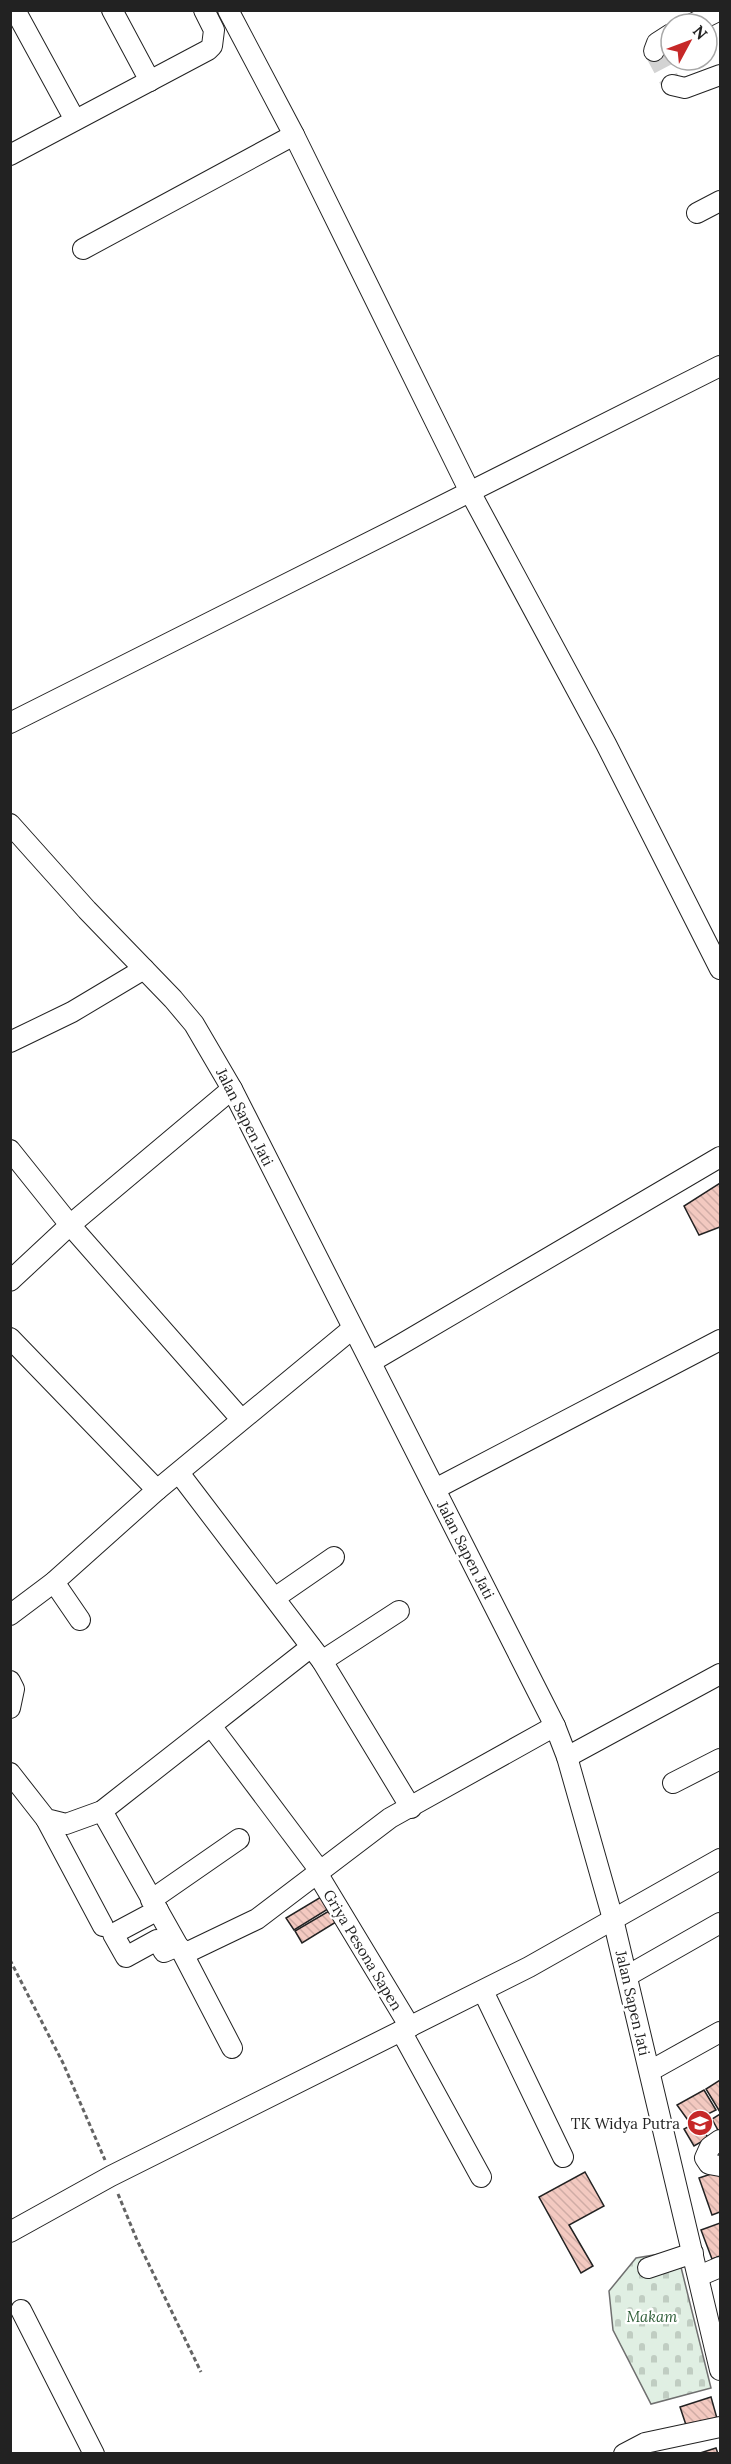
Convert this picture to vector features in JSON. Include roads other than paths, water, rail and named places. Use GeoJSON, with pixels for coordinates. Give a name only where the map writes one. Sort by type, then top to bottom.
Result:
{"type":"FeatureCollection","features":[{"type":"Feature","properties":{"kind":"street"},"geometry":{"type":"LineString","coordinates":[[15,10],[75,120]]}},
{"type":"Feature","properties":{"kind":"street"},"geometry":{"type":"LineString","coordinates":[[112,10],[150,81]]}},
{"type":"Feature","properties":{"kind":"street"},"geometry":{"type":"LineString","coordinates":[[10,155],[150,81],[212,45],[214,30],[204,10]]}},
{"type":"Feature","properties":{"kind":"street"},"geometry":{"type":"LineString","coordinates":[[228,10],[294,135],[469,490],[606,744],[720,969]]}},
{"type":"Feature","properties":{"kind":"street"},"geometry":{"type":"LineString","coordinates":[[654,51],[659,42]]}},
{"type":"Feature","properties":{"kind":"street"},"geometry":{"type":"LineString","coordinates":[[672,85],[685,88],[720,75]]}},
{"type":"Feature","properties":{"kind":"street"},"geometry":{"type":"LineString","coordinates":[[83,249],[294,135]]}},
{"type":"Feature","properties":{"kind":"street"},"geometry":{"type":"LineString","coordinates":[[697,213],[720,201]]}},
{"type":"Feature","properties":{"kind":"street"},"geometry":{"type":"LineString","coordinates":[[10,723],[469,490],[720,366]]}},
{"type":"Feature","properties":{"kind":"street","name":"Jalan Sapen Jati"},"geometry":{"type":"LineString","coordinates":[[14,835],[62,881],[194,1024],[232,1089],[555,1726],[567,1757],[613,1919],[720,2370]]}},
{"type":"Feature","properties":{"kind":"street"},"geometry":{"type":"LineString","coordinates":[[10,1042],[72,1012],[144,969]]}},
{"type":"Feature","properties":{"kind":"street"},"geometry":{"type":"LineString","coordinates":[[10,1281],[70,1225],[232,1089]]}},
{"type":"Feature","properties":{"kind":"street"},"geometry":{"type":"LineString","coordinates":[[10,1150],[70,1225],[241,1419]]}},
{"type":"Feature","properties":{"kind":"street"},"geometry":{"type":"LineString","coordinates":[[371,1362],[720,1157]]}},
{"type":"Feature","properties":{"kind":"street"},"geometry":{"type":"LineString","coordinates":[[10,1615],[54,1582],[157,1490],[352,1329]]}},
{"type":"Feature","properties":{"kind":"street"},"geometry":{"type":"LineString","coordinates":[[10,1338],[157,1490]]}},
{"type":"Feature","properties":{"kind":"street"},"geometry":{"type":"LineString","coordinates":[[435,1489],[720,1340]]}},
{"type":"Feature","properties":{"kind":"street"},"geometry":{"type":"LineString","coordinates":[[179,1473],[276,1597],[317,1654],[411,1808]]}},
{"type":"Feature","properties":{"kind":"street"},"geometry":{"type":"LineString","coordinates":[[276,1597],[334,1557]]}},
{"type":"Feature","properties":{"kind":"street"},"geometry":{"type":"LineString","coordinates":[[54,1582],[80,1620]]}},
{"type":"Feature","properties":{"kind":"street"},"geometry":{"type":"LineString","coordinates":[[46,1819],[66,1824],[102,1811],[212,1727],[317,1654],[399,1611]]}},
{"type":"Feature","properties":{"kind":"street"},"geometry":{"type":"LineString","coordinates":[[567,1757],[720,1674]]}},
{"type":"Feature","properties":{"kind":"street"},"geometry":{"type":"LineString","coordinates":[[10,1681],[14,1689],[10,1708]]}},
{"type":"Feature","properties":{"kind":"street"},"geometry":{"type":"LineString","coordinates":[[179,1948],[186,1953],[257,1919],[370,1832],[555,1726]]}},
{"type":"Feature","properties":{"kind":"street","name":"Griya Pesona Sapen"},"geometry":{"type":"LineString","coordinates":[[212,1727],[319,1872],[405,2029],[481,2177]]}},
{"type":"Feature","properties":{"kind":"street"},"geometry":{"type":"LineString","coordinates":[[673,1783],[720,1759]]}},
{"type":"Feature","properties":{"kind":"street"},"geometry":{"type":"LineString","coordinates":[[10,1773],[46,1819],[103,1926]]}},
{"type":"Feature","properties":{"kind":"street"},"geometry":{"type":"LineString","coordinates":[[102,1811],[232,2048]]}},
{"type":"Feature","properties":{"kind":"street"},"geometry":{"type":"LineString","coordinates":[[179,1948],[164,1952],[157,1940],[126,1957],[113,1934],[155,1905],[239,1839]]}},
{"type":"Feature","properties":{"kind":"street"},"geometry":{"type":"LineString","coordinates":[[19,2227],[121,2171],[483,1991],[720,1859]]}},
{"type":"Feature","properties":{"kind":"street"},"geometry":{"type":"LineString","coordinates":[[627,1976],[720,1923]]}},
{"type":"Feature","properties":{"kind":"street"},"geometry":{"type":"LineString","coordinates":[[483,1991],[563,2157]]}},
{"type":"Feature","properties":{"kind":"street"},"geometry":{"type":"LineString","coordinates":[[650,2071],[720,2032]]}},
{"type":"Feature","properties":{"kind":"street"},"geometry":{"type":"LineString","coordinates":[[720,2140],[711,2147],[705,2158],[709,2164],[720,2166]]}},
{"type":"Feature","properties":{"kind":"street"},"geometry":{"type":"LineString","coordinates":[[648,2268],[693,2253]]}},
{"type":"Feature","properties":{"kind":"street"},"geometry":{"type":"LineString","coordinates":[[699,2276],[720,2267]]}},
{"type":"Feature","properties":{"kind":"street"},"geometry":{"type":"LineString","coordinates":[[21,2310],[94,2454]]}},
{"type":"Feature","properties":{"kind":"street"},"geometry":{"type":"LineString","coordinates":[[624,2454],[645,2443],[720,2427]]}},
{"type":"Feature","properties":{"kind":"tunnel"},"geometry":{"type":"LineString","coordinates":[[654,51],[672,85]]}},
{"type":"Feature","properties":{"kind":"place","name":"TK Widya Putra"},"geometry":{"type":"Point","coordinates":[700,2123]}},
{"type":"Feature","properties":{"kind":"park label","name":"Makam"},"geometry":{"type":"Point","coordinates":[652,2316]}}]}
